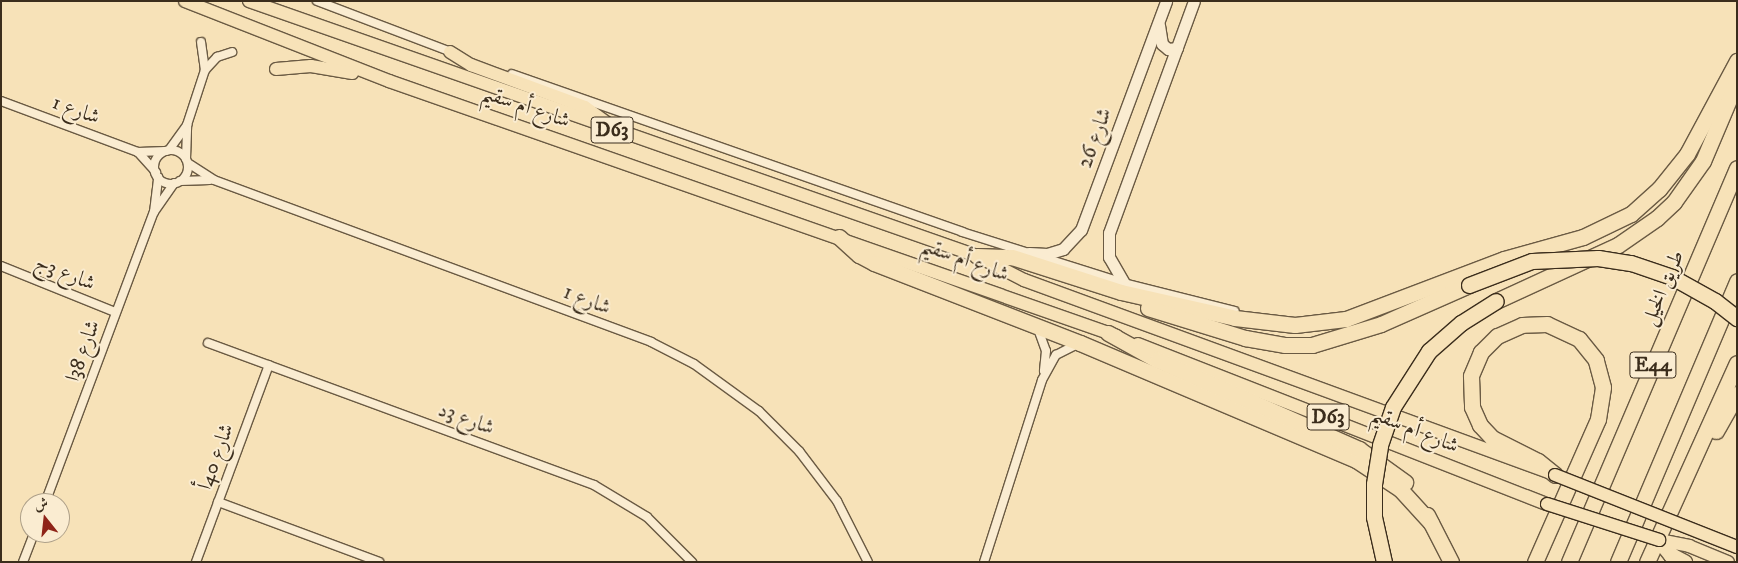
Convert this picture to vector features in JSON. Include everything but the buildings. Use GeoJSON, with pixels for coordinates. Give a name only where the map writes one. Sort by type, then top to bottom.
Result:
{"type":"FeatureCollection","features":[{"type":"Feature","properties":{"kind":"highway"},"geometry":{"type":"LineString","coordinates":[[981,259],[1012,257],[1150,300],[1264,323],[1317,325],[1346,319],[1488,265],[1583,237],[1617,222],[1646,201],[1678,167],[1698,138],[1737,61]]}},
{"type":"Feature","properties":{"kind":"highway"},"geometry":{"type":"LineString","coordinates":[[1384,562],[1374,517],[1374,484],[1380,444],[1393,407],[1413,373],[1439,341],[1460,323],[1496,301],[1618,245],[1657,218],[1674,202],[1703,161],[1737,81]]}},
{"type":"Feature","properties":{"kind":"highway","name":"طريق الخيل"},"geometry":{"type":"LineString","coordinates":[[1569,562],[1737,168]]}},
{"type":"Feature","properties":{"kind":"highway"},"geometry":{"type":"LineString","coordinates":[[839,237],[852,249],[874,263],[1036,325],[1356,460],[1400,489],[1432,523]]}},
{"type":"Feature","properties":{"kind":"highway"},"geometry":{"type":"LineString","coordinates":[[981,259],[1013,262],[1217,330],[1285,345],[1325,343],[1342,338],[1532,261],[1598,258],[1631,264],[1672,277],[1699,290],[1737,318]]}},
{"type":"Feature","properties":{"kind":"highway","name":"E44"},"geometry":{"type":"LineString","coordinates":[[1618,562],[1737,281]]}},
{"type":"Feature","properties":{"kind":"highway"},"geometry":{"type":"LineString","coordinates":[[1535,562],[1598,419],[1603,387],[1596,360],[1578,339],[1548,324],[1522,325],[1497,336],[1481,352],[1471,376],[1472,407],[1480,425],[1492,438],[1538,461],[1555,475]]}},
{"type":"Feature","properties":{"kind":"highway"},"geometry":{"type":"LineString","coordinates":[[1108,333],[1156,360],[1372,456],[1404,481],[1432,523],[1451,562]]}},
{"type":"Feature","properties":{"kind":"highway"},"geometry":{"type":"LineString","coordinates":[[1647,562],[1737,363]]}},
{"type":"Feature","properties":{"kind":"highway"},"geometry":{"type":"LineString","coordinates":[[1679,489],[1692,474],[1737,394]]}},
{"type":"Feature","properties":{"kind":"highway"},"geometry":{"type":"LineString","coordinates":[[1659,540],[1671,554],[1684,562]]}},
{"type":"Feature","properties":{"kind":"main road","name":"شارع أم سقيم"},"geometry":{"type":"LineString","coordinates":[[186,1],[389,81],[839,237],[1108,333],[1547,504],[1659,540],[1689,546],[1728,562]]}},
{"type":"Feature","properties":{"kind":"main road","name":"شارع أم سقيم"},"geometry":{"type":"LineString","coordinates":[[249,1],[981,259],[1042,287],[1555,475],[1737,547]]}},
{"type":"Feature","properties":{"kind":"main road","name":"شارع 26"},"geometry":{"type":"LineString","coordinates":[[1029,253],[1047,254],[1063,249],[1081,230],[1166,1]]}},
{"type":"Feature","properties":{"kind":"main road"},"geometry":{"type":"LineString","coordinates":[[1124,284],[1110,257],[1109,233],[1194,1]]}},
{"type":"Feature","properties":{"kind":"main road"},"geometry":{"type":"LineString","coordinates":[[1159,20],[1162,44],[1168,49],[1177,48]]}},
{"type":"Feature","properties":{"kind":"main road"},"geometry":{"type":"LineString","coordinates":[[450,52],[471,65],[585,107],[620,133]]}},
{"type":"Feature","properties":{"kind":"main road"},"geometry":{"type":"LineString","coordinates":[[276,69],[319,66],[389,81]]}},
{"type":"Feature","properties":{"kind":"street"},"geometry":{"type":"LineString","coordinates":[[317,1],[450,52],[814,182],[1124,284],[1227,309],[1264,323]]}},
{"type":"Feature","properties":{"kind":"street"},"geometry":{"type":"LineString","coordinates":[[201,42],[205,70]]}},
{"type":"Feature","properties":{"kind":"street"},"geometry":{"type":"LineString","coordinates":[[187,125],[187,173],[177,182],[157,175],[158,157],[168,151],[187,125],[205,70],[217,56],[232,52]]}},
{"type":"Feature","properties":{"kind":"street","name":"شارع 1"},"geometry":{"type":"LineString","coordinates":[[1,101],[138,152],[168,151]]}},
{"type":"Feature","properties":{"kind":"street"},"geometry":{"type":"LineString","coordinates":[[168,151],[179,152],[187,161]]}},
{"type":"Feature","properties":{"kind":"street","name":"شارع 1"},"geometry":{"type":"LineString","coordinates":[[138,152],[157,175]]}},
{"type":"Feature","properties":{"kind":"street","name":"شارع 1"},"geometry":{"type":"LineString","coordinates":[[187,161],[214,180],[650,342],[694,364],[753,406],[799,450],[837,501],[868,562]]}},
{"type":"Feature","properties":{"kind":"street","name":"شارع 38ا"},"geometry":{"type":"LineString","coordinates":[[154,212],[157,175]]}},
{"type":"Feature","properties":{"kind":"street","name":"شارع 1"},"geometry":{"type":"LineString","coordinates":[[177,182],[214,180]]}},
{"type":"Feature","properties":{"kind":"street","name":"شارع 38ا"},"geometry":{"type":"LineString","coordinates":[[49,493],[154,212],[177,182]]}},
{"type":"Feature","properties":{"kind":"street","name":"شارع 3ج"},"geometry":{"type":"LineString","coordinates":[[1,266],[115,312]]}},
{"type":"Feature","properties":{"kind":"street"},"geometry":{"type":"LineString","coordinates":[[984,562],[1042,380],[1046,351],[1036,325]]}},
{"type":"Feature","properties":{"kind":"street","name":"شارع 3د"},"geometry":{"type":"LineString","coordinates":[[208,343],[594,485],[647,517],[692,562]]}},
{"type":"Feature","properties":{"kind":"street"},"geometry":{"type":"LineString","coordinates":[[1042,380],[1056,355],[1080,343]]}},
{"type":"Feature","properties":{"kind":"street","name":"شارع 40أ"},"geometry":{"type":"LineString","coordinates":[[196,562],[269,365]]}},
{"type":"Feature","properties":{"kind":"street"},"geometry":{"type":"LineString","coordinates":[[218,502],[379,562]]}},
{"type":"Feature","properties":{"kind":"street"},"geometry":{"type":"LineString","coordinates":[[23,562],[30,543]]}}]}
